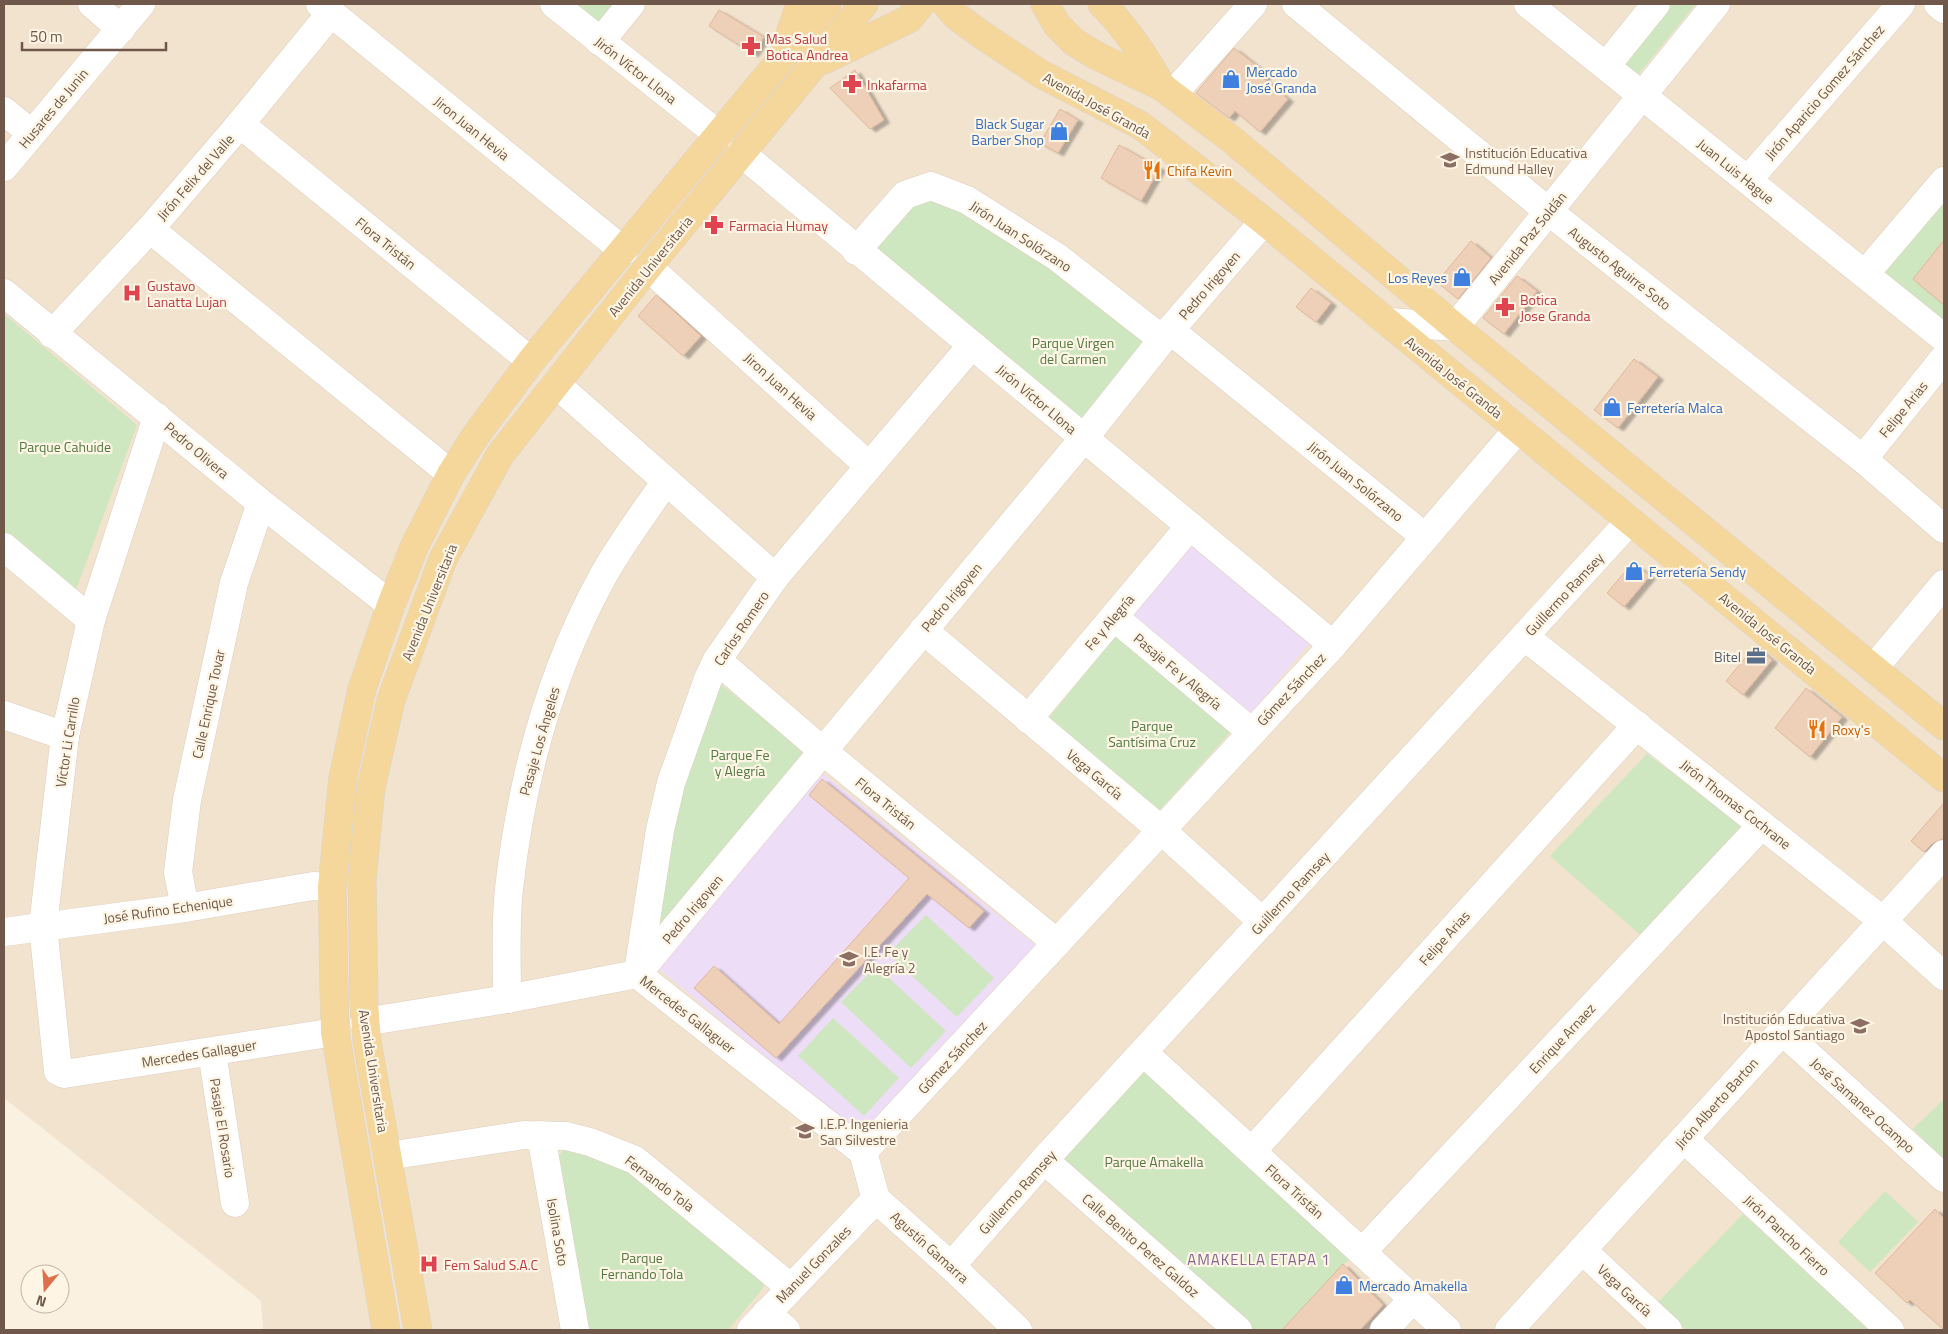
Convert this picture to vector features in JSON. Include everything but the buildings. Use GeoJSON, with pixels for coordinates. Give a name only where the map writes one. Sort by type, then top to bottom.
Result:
{"type":"FeatureCollection","features":[{"type":"Feature","properties":{"kind":"main road"},"geometry":{"type":"LineString","coordinates":[[780,63],[800,4]]}},
{"type":"Feature","properties":{"kind":"main road"},"geometry":{"type":"LineString","coordinates":[[386,1330],[335,1032],[332,887],[343,777],[362,689],[391,605],[415,546],[452,474],[476,435],[531,362],[827,4]]}},
{"type":"Feature","properties":{"kind":"main road","name":"Avenida Universitaria"},"geometry":{"type":"LineString","coordinates":[[418,1330],[364,1022],[362,880],[371,788],[391,700],[444,559],[500,455],[648,267],[864,4]]}},
{"type":"Feature","properties":{"kind":"main road"},"geometry":{"type":"LineString","coordinates":[[816,64],[909,19],[921,4]]}},
{"type":"Feature","properties":{"kind":"main road","name":"Avenida José Granda"},"geometry":{"type":"LineString","coordinates":[[946,4],[956,16],[1041,74],[1140,125],[1264,221],[1944,778]]}},
{"type":"Feature","properties":{"kind":"main road"},"geometry":{"type":"LineString","coordinates":[[1045,4],[1056,25],[1074,42],[1097,56],[1167,91],[1238,145],[1455,327],[1944,726]]}},
{"type":"Feature","properties":{"kind":"main road"},"geometry":{"type":"LineString","coordinates":[[1102,4],[1117,19],[1144,54],[1167,91]]}},
{"type":"Feature","properties":{"kind":"street"},"geometry":{"type":"LineString","coordinates":[[92,4],[121,29]]}},
{"type":"Feature","properties":{"kind":"street","name":"Husares de Junin"},"geometry":{"type":"LineString","coordinates":[[4,167],[141,4]]}},
{"type":"Feature","properties":{"kind":"street","name":"Jirón Víctor Llona"},"geometry":{"type":"LineString","coordinates":[[554,4],[719,135]]}},
{"type":"Feature","properties":{"kind":"street"},"geometry":{"type":"LineString","coordinates":[[600,42],[631,4]]}},
{"type":"Feature","properties":{"kind":"street"},"geometry":{"type":"LineString","coordinates":[[1167,91],[1253,4]]}},
{"type":"Feature","properties":{"kind":"street","name":"Augusto Aguirre Soto"},"geometry":{"type":"LineString","coordinates":[[1296,4],[1548,211],[1863,459],[1944,529]]}},
{"type":"Feature","properties":{"kind":"street","name":"Juan Luis Hague"},"geometry":{"type":"LineString","coordinates":[[1528,4],[1944,338]]}},
{"type":"Feature","properties":{"kind":"street"},"geometry":{"type":"LineString","coordinates":[[1606,66],[1656,4]]}},
{"type":"Feature","properties":{"kind":"street","name":"Avenida Paz Soldán"},"geometry":{"type":"LineString","coordinates":[[1455,327],[1716,4]]}},
{"type":"Feature","properties":{"kind":"street","name":"Jirón Aparicio Gomez Sánchez"},"geometry":{"type":"LineString","coordinates":[[1748,180],[1901,4]]}},
{"type":"Feature","properties":{"kind":"street"},"geometry":{"type":"LineString","coordinates":[[1938,4],[1944,9]]}},
{"type":"Feature","properties":{"kind":"street","name":"Jirón Felix del Valle"},"geometry":{"type":"LineString","coordinates":[[52,334],[150,229],[240,124],[326,8]]}},
{"type":"Feature","properties":{"kind":"street","name":"Jiron Juan Hevia"},"geometry":{"type":"LineString","coordinates":[[326,8],[624,251]]}},
{"type":"Feature","properties":{"kind":"street"},"geometry":{"type":"LineString","coordinates":[[4,111],[31,133]]}},
{"type":"Feature","properties":{"kind":"street","name":"Flora Tristán"},"geometry":{"type":"LineString","coordinates":[[240,124],[531,362]]}},
{"type":"Feature","properties":{"kind":"street","name":"Jirón Víctor Llona"},"geometry":{"type":"LineString","coordinates":[[741,153],[856,251],[972,344],[1333,645]]}},
{"type":"Feature","properties":{"kind":"street"},"geometry":{"type":"LineString","coordinates":[[1865,274],[1944,181]]}},
{"type":"Feature","properties":{"kind":"street","name":"Jirón Juan Solórzano"},"geometry":{"type":"LineString","coordinates":[[856,251],[905,195],[931,186],[967,200],[1057,257],[1166,335],[1426,537]]}},
{"type":"Feature","properties":{"kind":"street","name":"Pedro Irigoyen"},"geometry":{"type":"LineString","coordinates":[[637,974],[1084,438],[1166,335],[1264,221]]}},
{"type":"Feature","properties":{"kind":"street"},"geometry":{"type":"LineString","coordinates":[[150,229],[452,474]]}},
{"type":"Feature","properties":{"kind":"street","name":"Jiron Juan Hevia"},"geometry":{"type":"LineString","coordinates":[[648,267],[868,465]]}},
{"type":"Feature","properties":{"kind":"street","name":"Pedro Olivera"},"geometry":{"type":"LineString","coordinates":[[4,293],[261,503],[391,605]]}},
{"type":"Feature","properties":{"kind":"street"},"geometry":{"type":"LineString","coordinates":[[1388,322],[1455,327]]}},
{"type":"Feature","properties":{"kind":"street","name":"Carlos Romero"},"geometry":{"type":"LineString","coordinates":[[637,974],[660,830],[671,783],[708,679],[717,660],[776,577],[868,465],[972,344]]}},
{"type":"Feature","properties":{"kind":"street","name":"Felipe Arias"},"geometry":{"type":"LineString","coordinates":[[1863,459],[1944,358]]}},
{"type":"Feature","properties":{"kind":"street"},"geometry":{"type":"LineString","coordinates":[[556,384],[776,577]]}},
{"type":"Feature","properties":{"kind":"street","name":"Víctor Li Carrillo"},"geometry":{"type":"LineString","coordinates":[[64,1074],[58,1071],[43,926],[65,736],[91,620],[157,417]]}},
{"type":"Feature","properties":{"kind":"street","name":"Gómez Sánchez"},"geometry":{"type":"LineString","coordinates":[[863,1152],[1049,952],[1160,829],[1333,645],[1518,429]]}},
{"type":"Feature","properties":{"kind":"street","name":"Pasaje Los Ángeles"},"geometry":{"type":"LineString","coordinates":[[507,999],[508,891],[522,798],[548,699],[579,624],[603,575],[666,482]]}},
{"type":"Feature","properties":{"kind":"street","name":"Calle Enrique Tovar"},"geometry":{"type":"LineString","coordinates":[[185,908],[178,872],[187,800],[234,584],[261,503]]}},
{"type":"Feature","properties":{"kind":"street","name":"Guillermo Ramsey"},"geometry":{"type":"LineString","coordinates":[[951,1266],[1044,1160],[1630,521]]}},
{"type":"Feature","properties":{"kind":"street","name":"Fe y Alegría"},"geometry":{"type":"LineString","coordinates":[[1028,719],[1190,526]]}},
{"type":"Feature","properties":{"kind":"street"},"geometry":{"type":"LineString","coordinates":[[4,547],[91,620]]}},
{"type":"Feature","properties":{"kind":"street"},"geometry":{"type":"LineString","coordinates":[[1874,668],[1944,584]]}},
{"type":"Feature","properties":{"kind":"street","name":"Pasaje Fe y Alegría"},"geometry":{"type":"LineString","coordinates":[[1114,617],[1242,724]]}},
{"type":"Feature","properties":{"kind":"street","name":"Vega García"},"geometry":{"type":"LineString","coordinates":[[923,630],[1160,829],[1263,922]]}},
{"type":"Feature","properties":{"kind":"street","name":"Jirón Thomas Cochrane"},"geometry":{"type":"LineString","coordinates":[[1525,637],[1883,921],[1944,976]]}},
{"type":"Feature","properties":{"kind":"street","name":"Flora Tristán"},"geometry":{"type":"LineString","coordinates":[[717,660],[823,751],[1049,952]]}},
{"type":"Feature","properties":{"kind":"street"},"geometry":{"type":"LineString","coordinates":[[4,715],[65,736]]}},
{"type":"Feature","properties":{"kind":"street","name":"Felipe Arias"},"geometry":{"type":"LineString","coordinates":[[1252,1151],[1637,726]]}},
{"type":"Feature","properties":{"kind":"street","name":"Enrique Arnaez"},"geometry":{"type":"LineString","coordinates":[[1362,1252],[1762,825]]}},
{"type":"Feature","properties":{"kind":"street","name":"Jirón Alberto Barton"},"geometry":{"type":"LineString","coordinates":[[1509,1330],[1944,854]]}},
{"type":"Feature","properties":{"kind":"street","name":"José Rufino Echenique"},"geometry":{"type":"LineString","coordinates":[[4,932],[185,908],[313,886],[332,887]]}},
{"type":"Feature","properties":{"kind":"street","name":"Mercedes Gallaguer"},"geometry":{"type":"LineString","coordinates":[[364,1022],[507,999],[637,974],[863,1152]]}},
{"type":"Feature","properties":{"kind":"street","name":"José Samanez Ocampo"},"geometry":{"type":"LineString","coordinates":[[1782,1031],[1944,1178]]}},
{"type":"Feature","properties":{"kind":"street","name":"Mercedes Gallaguer"},"geometry":{"type":"LineString","coordinates":[[64,1074],[335,1032]]}},
{"type":"Feature","properties":{"kind":"street","name":"Pasaje El Rosario"},"geometry":{"type":"LineString","coordinates":[[212,1052],[235,1203]]}},
{"type":"Feature","properties":{"kind":"street","name":"Flora Tristán"},"geometry":{"type":"LineString","coordinates":[[1143,1052],[1447,1330]]}},
{"type":"Feature","properties":{"kind":"street","name":"Isolina Soto"},"geometry":{"type":"LineString","coordinates":[[540,1134],[575,1330]]}},
{"type":"Feature","properties":{"kind":"street","name":"Fernando Tola"},"geometry":{"type":"LineString","coordinates":[[388,1156],[524,1135],[566,1136],[590,1142],[635,1160],[790,1287]]}},
{"type":"Feature","properties":{"kind":"street","name":"Jirón Pancho Fierro"},"geometry":{"type":"LineString","coordinates":[[1684,1139],[1890,1330]]}},
{"type":"Feature","properties":{"kind":"street"},"geometry":{"type":"LineString","coordinates":[[863,1152],[876,1199]]}},
{"type":"Feature","properties":{"kind":"street","name":"Calle Benito Perez Galdoz"},"geometry":{"type":"LineString","coordinates":[[1044,1160],[1238,1330]]}},
{"type":"Feature","properties":{"kind":"street","name":"Manuel Gonzales"},"geometry":{"type":"LineString","coordinates":[[767,1325],[790,1287],[876,1199]]}},
{"type":"Feature","properties":{"kind":"street","name":"Agustín Gamarra"},"geometry":{"type":"LineString","coordinates":[[876,1199],[951,1266],[1018,1330]]}},
{"type":"Feature","properties":{"kind":"street","name":"Vega García"},"geometry":{"type":"LineString","coordinates":[[1582,1250],[1668,1330]]}},
{"type":"Feature","properties":{"kind":"street"},"geometry":{"type":"LineString","coordinates":[[1384,1330],[1413,1298]]}},
{"type":"Feature","properties":{"kind":"shaded area"},"geometry":{"type":"Polygon","coordinates":[[[4,4],[1944,4],[1944,1330],[263,1330],[261,1301],[4,1098],[4,4]]]}},
{"type":"Feature","properties":{"kind":"shaded area"},"geometry":{"type":"Polygon","coordinates":[[[1189,542],[1310,643],[1248,716],[1128,614],[1189,542]]]}},
{"type":"Feature","properties":{"kind":"shaded area","name":"I.E. Fe y Alegría 2"},"geometry":{"type":"Polygon","coordinates":[[[821,772],[1040,949],[865,1139],[659,969],[821,772]]]}},
{"type":"Feature","properties":{"kind":"green space"},"geometry":{"type":"Polygon","coordinates":[[[568,4],[621,4],[599,30],[568,4]]]}},
{"type":"Feature","properties":{"kind":"green space"},"geometry":{"type":"Polygon","coordinates":[[[1667,4],[1696,4],[1636,77],[1619,62],[1667,4]]]}},
{"type":"Feature","properties":{"kind":"green space","name":"Parque Virgen del Carmen"},"geometry":{"type":"Polygon","coordinates":[[[923,193],[937,194],[1061,272],[1153,340],[1080,427],[869,257],[923,193]]]}},
{"type":"Feature","properties":{"kind":"green space"},"geometry":{"type":"Polygon","coordinates":[[[1944,198],[1944,335],[1877,281],[1944,198]]]}},
{"type":"Feature","properties":{"kind":"green space","name":"Parque Cahuide"},"geometry":{"type":"Polygon","coordinates":[[[4,314],[137,425],[73,598],[4,540],[4,314]]]}},
{"type":"Feature","properties":{"kind":"green space","name":"Parque Santísima Cruz"},"geometry":{"type":"Polygon","coordinates":[[[1118,633],[1235,727],[1158,812],[1048,719],[1118,633]]]}},
{"type":"Feature","properties":{"kind":"green space","name":"Parque Fe y Alegría"},"geometry":{"type":"Polygon","coordinates":[[[718,682],[804,751],[804,759],[663,930],[657,910],[672,808],[718,682]]]}},
{"type":"Feature","properties":{"kind":"green space"},"geometry":{"type":"Polygon","coordinates":[[[1647,754],[1748,830],[1644,938],[1550,856],[1647,754]]]}},
{"type":"Feature","properties":{"kind":"green space"},"geometry":{"type":"Polygon","coordinates":[[[926,915],[994,978],[957,1017],[888,954],[926,915]]]}},
{"type":"Feature","properties":{"kind":"green space"},"geometry":{"type":"Polygon","coordinates":[[[876,966],[946,1031],[911,1068],[841,1002],[876,966]]]}},
{"type":"Feature","properties":{"kind":"green space"},"geometry":{"type":"Polygon","coordinates":[[[833,1018],[899,1078],[864,1116],[798,1056],[833,1018]]]}},
{"type":"Feature","properties":{"kind":"green space","name":"Parque Amakella"},"geometry":{"type":"Polygon","coordinates":[[[1142,1069],[1349,1259],[1282,1330],[1253,1330],[1065,1169],[1063,1156],[1142,1069]]]}},
{"type":"Feature","properties":{"kind":"green space"},"geometry":{"type":"Polygon","coordinates":[[[1944,1099],[1944,1160],[1913,1129],[1944,1099]]]}},
{"type":"Feature","properties":{"kind":"green space","name":"Parque Fernando Tola"},"geometry":{"type":"Polygon","coordinates":[[[564,1150],[623,1165],[761,1278],[764,1287],[728,1330],[586,1330],[557,1157],[564,1150]]]}},
{"type":"Feature","properties":{"kind":"green space"},"geometry":{"type":"Polygon","coordinates":[[[1885,1191],[1918,1222],[1870,1272],[1838,1242],[1885,1191]]]}},
{"type":"Feature","properties":{"kind":"green space"},"geometry":{"type":"Polygon","coordinates":[[[1743,1214],[1869,1330],[1686,1330],[1657,1303],[1743,1214]]]}},
{"type":"Feature","properties":{"kind":"place","name":"Mas Salud Botica Andrea"},"geometry":{"type":"Point","coordinates":[751,46]}},
{"type":"Feature","properties":{"kind":"place","name":"Mercado José Granda"},"geometry":{"type":"Point","coordinates":[1231,79]}},
{"type":"Feature","properties":{"kind":"place","name":"Inkafarma"},"geometry":{"type":"Point","coordinates":[852,84]}},
{"type":"Feature","properties":{"kind":"place","name":"Black Sugar Barber Shop"},"geometry":{"type":"Point","coordinates":[1059,131]}},
{"type":"Feature","properties":{"kind":"place","name":"Institución Educativa Edmund Halley"},"geometry":{"type":"Point","coordinates":[1450,160]}},
{"type":"Feature","properties":{"kind":"place","name":"Chifa Kevin"},"geometry":{"type":"Point","coordinates":[1152,170]}},
{"type":"Feature","properties":{"kind":"place","name":"Farmacia Humay"},"geometry":{"type":"Point","coordinates":[714,225]}},
{"type":"Feature","properties":{"kind":"place","name":"Los Reyes"},"geometry":{"type":"Point","coordinates":[1462,277]}},
{"type":"Feature","properties":{"kind":"place","name":"Gustavo Lanatta Lujan"},"geometry":{"type":"Point","coordinates":[132,293]}},
{"type":"Feature","properties":{"kind":"place","name":"Botica Jose Granda"},"geometry":{"type":"Point","coordinates":[1505,307]}},
{"type":"Feature","properties":{"kind":"place","name":"Ferretería Malca"},"geometry":{"type":"Point","coordinates":[1612,407]}},
{"type":"Feature","properties":{"kind":"place","name":"Ferretería Sendy"},"geometry":{"type":"Point","coordinates":[1634,571]}},
{"type":"Feature","properties":{"kind":"place","name":"Bitel"},"geometry":{"type":"Point","coordinates":[1756,656]}},
{"type":"Feature","properties":{"kind":"place","name":"Roxy's"},"geometry":{"type":"Point","coordinates":[1817,729]}},
{"type":"Feature","properties":{"kind":"place","name":"I.E. Fe y Alegría 2"},"geometry":{"type":"Point","coordinates":[849,959]}},
{"type":"Feature","properties":{"kind":"place","name":"Institución Educativa Apostol Santiago"},"geometry":{"type":"Point","coordinates":[1860,1026]}},
{"type":"Feature","properties":{"kind":"place","name":"I.E.P. Ingenieria San Silvestre"},"geometry":{"type":"Point","coordinates":[805,1131]}},
{"type":"Feature","properties":{"kind":"place","name":"Fem Salud S.A.C"},"geometry":{"type":"Point","coordinates":[429,1264]}},
{"type":"Feature","properties":{"kind":"place","name":"Mercado Amakella"},"geometry":{"type":"Point","coordinates":[1344,1285]}},
{"type":"Feature","properties":{"kind":"district","name":"AMAKELLA ETAPA 1"},"geometry":{"type":"Point","coordinates":[1259,1259]}}]}
